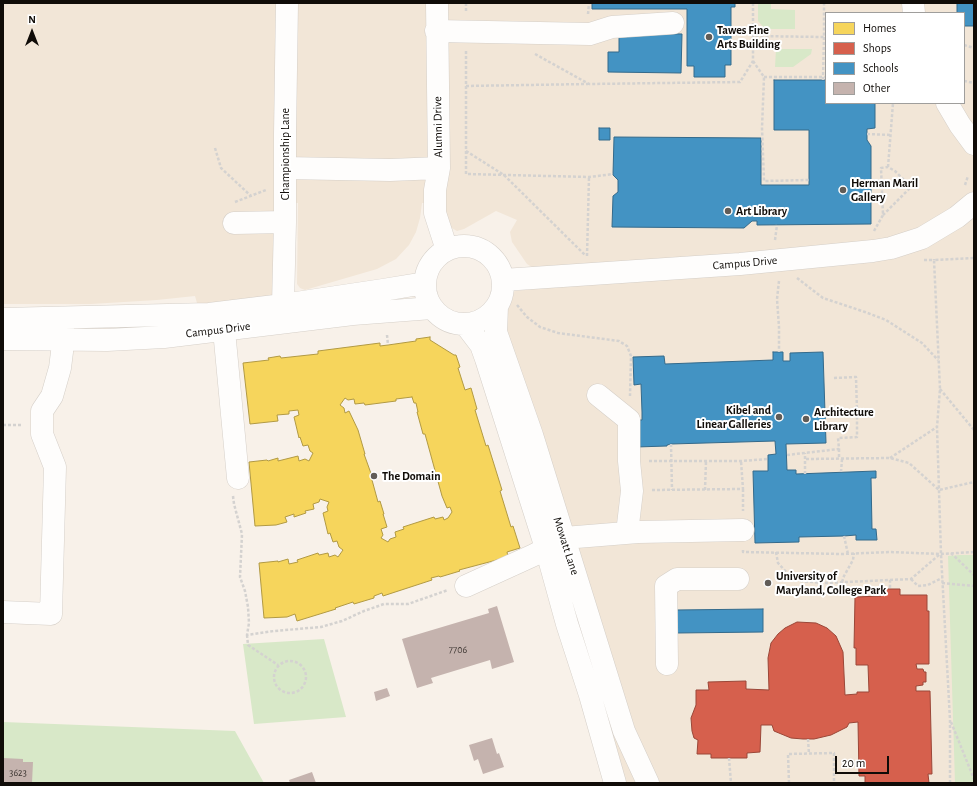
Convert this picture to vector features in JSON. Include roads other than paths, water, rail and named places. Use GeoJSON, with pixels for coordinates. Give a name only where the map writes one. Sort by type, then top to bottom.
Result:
{"type":"FeatureCollection","features":[{"type":"Feature","properties":{"kind":"street","name":"Championship Lane"},"geometry":{"type":"LineString","coordinates":[[283,305],[287,3]]}},
{"type":"Feature","properties":{"kind":"street","name":"Alumni Drive"},"geometry":{"type":"LineString","coordinates":[[437,3],[438,168],[435,190],[435,213],[446,250]]}},
{"type":"Feature","properties":{"kind":"street"},"geometry":{"type":"LineString","coordinates":[[436,31],[590,34],[612,27],[673,23]]}},
{"type":"Feature","properties":{"kind":"street"},"geometry":{"type":"LineString","coordinates":[[948,104],[960,125],[974,144]]}},
{"type":"Feature","properties":{"kind":"street"},"geometry":{"type":"LineString","coordinates":[[285,168],[390,170],[438,168]]}},
{"type":"Feature","properties":{"kind":"street","name":"Campus Drive"},"geometry":{"type":"LineString","coordinates":[[503,280],[740,264],[892,248],[922,238],[957,217],[974,203]]}},
{"type":"Feature","properties":{"kind":"street"},"geometry":{"type":"LineString","coordinates":[[234,223],[285,222]]}},
{"type":"Feature","properties":{"kind":"street"},"geometry":{"type":"LineString","coordinates":[[458,246],[471,246],[486,252],[498,264],[503,280],[502,297],[506,304],[477,322],[465,324],[446,320],[432,308],[426,296],[425,283],[427,271],[433,261],[446,250],[458,246]]}},
{"type":"Feature","properties":{"kind":"street","name":"Campus Drive"},"geometry":{"type":"LineString","coordinates":[[3,319],[209,314],[283,305],[425,283]]}},
{"type":"Feature","properties":{"kind":"street","name":"Mowatt Lane"},"geometry":{"type":"LineString","coordinates":[[506,304],[496,332],[532,435],[555,543],[567,624],[590,695],[615,783]]}},
{"type":"Feature","properties":{"kind":"street","name":"Campus Drive"},"geometry":{"type":"LineString","coordinates":[[3,339],[107,340],[164,337],[352,314],[432,308]]}},
{"type":"Feature","properties":{"kind":"street"},"geometry":{"type":"LineString","coordinates":[[3,612],[51,614],[55,467],[42,434],[42,411],[52,396],[58,375],[62,352],[63,318]]}},
{"type":"Feature","properties":{"kind":"street","name":"Mowatt Lane"},"geometry":{"type":"LineString","coordinates":[[465,324],[481,345],[624,731],[648,783]]}},
{"type":"Feature","properties":{"kind":"street"},"geometry":{"type":"LineString","coordinates":[[224,330],[238,478]]}},
{"type":"Feature","properties":{"kind":"street"},"geometry":{"type":"LineString","coordinates":[[598,395],[629,420],[629,461],[632,491],[627,533]]}},
{"type":"Feature","properties":{"kind":"street"},"geometry":{"type":"LineString","coordinates":[[460,587],[534,555],[555,543],[627,533],[743,530]]}},
{"type":"Feature","properties":{"kind":"street"},"geometry":{"type":"LineString","coordinates":[[667,664],[666,586],[677,579],[738,579]]}},
{"type":"Feature","properties":{"kind":"place","name":"Tawes Fine Arts Building"},"geometry":{"type":"Point","coordinates":[709,37]}},
{"type":"Feature","properties":{"kind":"place","name":"Herman Maril Gallery"},"geometry":{"type":"Point","coordinates":[843,190]}},
{"type":"Feature","properties":{"kind":"place","name":"Art Library"},"geometry":{"type":"Point","coordinates":[728,211]}},
{"type":"Feature","properties":{"kind":"place","name":"Kibel and Linear Galleries"},"geometry":{"type":"Point","coordinates":[779,417]}},
{"type":"Feature","properties":{"kind":"place","name":"Architecture Library"},"geometry":{"type":"Point","coordinates":[806,419]}},
{"type":"Feature","properties":{"kind":"place","name":"The Domain"},"geometry":{"type":"Point","coordinates":[374,476]}},
{"type":"Feature","properties":{"kind":"place","name":"University of Maryland, College Park"},"geometry":{"type":"Point","coordinates":[768,583]}}]}
